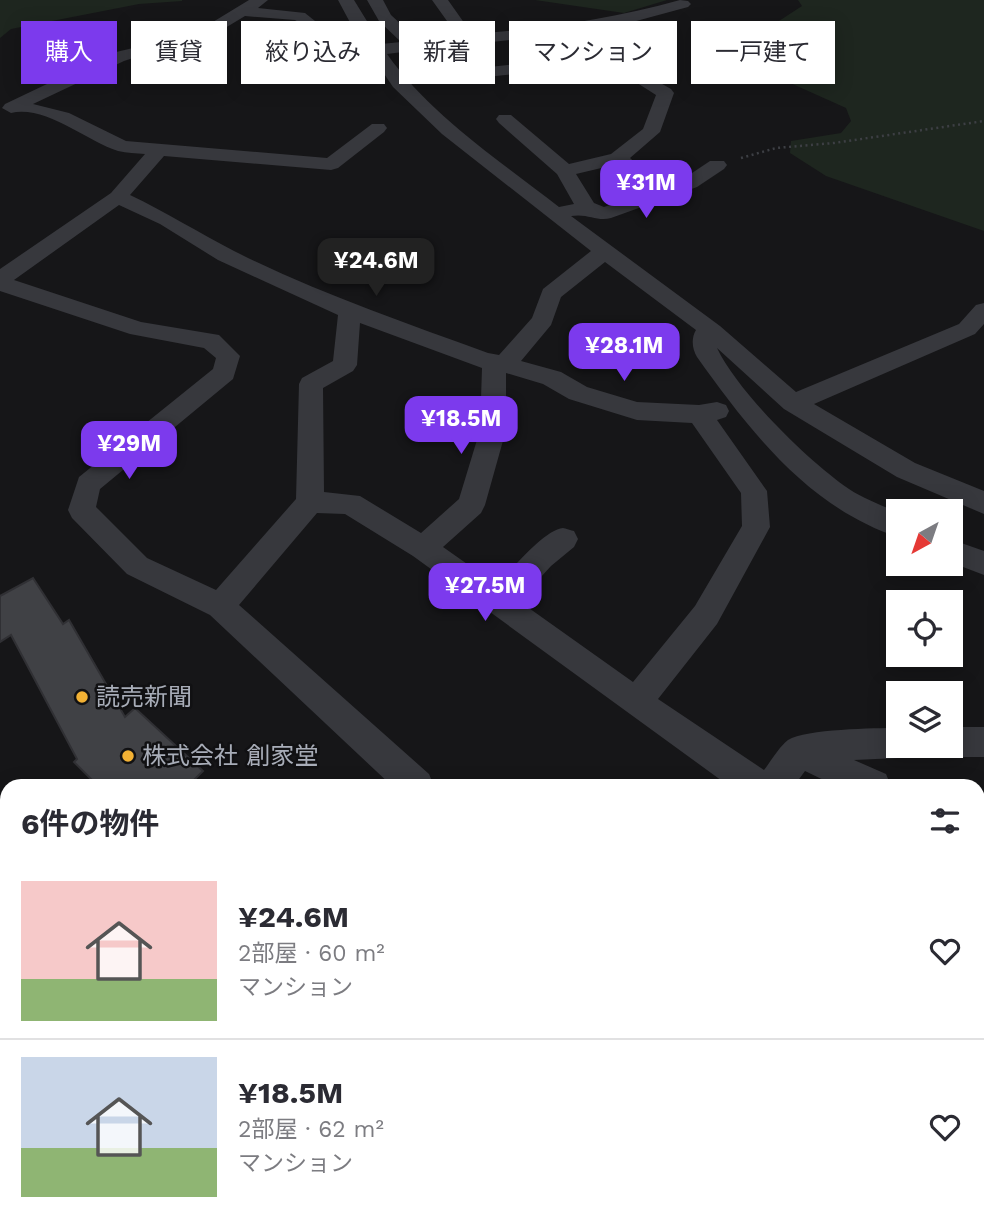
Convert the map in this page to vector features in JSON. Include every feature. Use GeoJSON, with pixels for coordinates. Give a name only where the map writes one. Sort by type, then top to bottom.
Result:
{"type":"FeatureCollection","features":[{"type":"Feature","properties":{"kind":"street"},"geometry":{"type":"LineString","coordinates":[[9,108],[118,57],[133,53],[160,54],[186,45],[260,0]]}},
{"type":"Feature","properties":{"kind":"street"},"geometry":{"type":"LineString","coordinates":[[346,0],[359,21]]}},
{"type":"Feature","properties":{"kind":"street"},"geometry":{"type":"LineString","coordinates":[[376,0],[385,18],[399,28]]}},
{"type":"Feature","properties":{"kind":"street"},"geometry":{"type":"LineString","coordinates":[[440,0],[455,21]]}},
{"type":"Feature","properties":{"kind":"street"},"geometry":{"type":"LineString","coordinates":[[495,37],[564,33],[661,12],[683,4]]}},
{"type":"Feature","properties":{"kind":"street"},"geometry":{"type":"LineString","coordinates":[[243,11],[299,16],[307,21]]}},
{"type":"Feature","properties":{"kind":"street"},"geometry":{"type":"LineString","coordinates":[[495,72],[580,62],[625,68],[664,93],[651,132],[618,159],[565,170]]}},
{"type":"Feature","properties":{"kind":"street"},"geometry":{"type":"LineString","coordinates":[[385,63],[399,83],[449,130],[555,214],[712,331],[793,403],[906,470],[984,503]]}},
{"type":"Feature","properties":{"kind":"street"},"geometry":{"type":"LineString","coordinates":[[9,108],[63,117],[122,146],[331,164],[378,128]]}},
{"type":"Feature","properties":{"kind":"street"},"geometry":{"type":"LineString","coordinates":[[505,119],[565,170],[586,207]]}},
{"type":"Feature","properties":{"kind":"street"},"geometry":{"type":"LineString","coordinates":[[0,281],[76,224],[118,197],[159,150]]}},
{"type":"Feature","properties":{"kind":"street"},"geometry":{"type":"LineString","coordinates":[[618,159],[658,194]]}},
{"type":"Feature","properties":{"kind":"street"},"geometry":{"type":"LineString","coordinates":[[555,214],[586,207],[604,214],[690,183],[717,165]]}},
{"type":"Feature","properties":{"kind":"street"},"geometry":{"type":"LineString","coordinates":[[118,197],[167,220],[226,255],[350,311],[500,363],[552,378],[578,393],[637,411],[699,414],[745,406]]}},
{"type":"Feature","properties":{"kind":"street"},"geometry":{"type":"LineString","coordinates":[[423,548],[471,505],[493,430],[500,363],[544,320],[551,294],[606,250]]}},
{"type":"Feature","properties":{"kind":"street"},"geometry":{"type":"LineString","coordinates":[[0,281],[138,329],[211,341],[228,356],[224,373],[88,484],[82,510],[137,566],[220,606],[398,779]]}},
{"type":"Feature","properties":{"kind":"street"},"geometry":{"type":"LineString","coordinates":[[793,403],[967,329],[984,310]]}},
{"type":"Feature","properties":{"kind":"street"},"geometry":{"type":"LineString","coordinates":[[220,606],[310,502],[311,384],[345,365],[350,311]]}},
{"type":"Feature","properties":{"kind":"street"},"geometry":{"type":"LineString","coordinates":[[712,331],[704,335],[705,351],[745,406],[790,455],[841,497],[886,520]]}},
{"type":"Feature","properties":{"kind":"street"},"geometry":{"type":"LineString","coordinates":[[636,702],[706,615],[756,527],[754,491],[699,414]]}},
{"type":"Feature","properties":{"kind":"street"},"geometry":{"type":"LineString","coordinates":[[310,502],[350,504],[423,548],[748,779]]}},
{"type":"Feature","properties":{"kind":"street"},"geometry":{"type":"LineString","coordinates":[[499,601],[541,558],[564,539]]}},
{"type":"Feature","properties":{"kind":"street"},"geometry":{"type":"LineString","coordinates":[[963,555],[984,563]]}},
{"type":"Feature","properties":{"kind":"street"},"geometry":{"type":"LineString","coordinates":[[963,743],[984,742]]}},
{"type":"Feature","properties":{"kind":"street"},"geometry":{"type":"LineString","coordinates":[[778,779],[799,752],[886,743]]}},
{"type":"Feature","properties":{"kind":"street"},"geometry":{"type":"LineString","coordinates":[[799,752],[859,779]]}},
{"type":"Feature","properties":{"kind":"path"},"geometry":{"type":"LineString","coordinates":[[717,165],[776,148],[834,143],[984,121]]}},
{"type":"Feature","properties":{"kind":"shaded area"},"geometry":{"type":"Polygon","coordinates":[[[0,0],[182,0],[139,4],[52,21],[21,21],[21,27],[11,29],[0,38],[0,0]]]}},
{"type":"Feature","properties":{"kind":"shaded area"},"geometry":{"type":"Polygon","coordinates":[[[535,0],[667,0],[624,13],[535,0]]]}},
{"type":"Feature","properties":{"kind":"shaded area"},"geometry":{"type":"Polygon","coordinates":[[[798,0],[984,0],[984,231],[826,176],[790,153],[791,141],[841,133],[851,121],[846,108],[793,84],[835,84],[835,21],[779,21],[802,6],[798,0]]]}},
{"type":"Feature","properties":{"kind":"building"},"geometry":{"type":"Polygon","coordinates":[[[33,578],[63,624],[69,620],[125,717],[135,708],[203,771],[195,779],[91,779],[74,762],[77,759],[11,635],[0,642],[0,596],[33,578]]]}},
{"type":"Feature","properties":{"kind":"place","name":"読売新聞"},"geometry":{"type":"Point","coordinates":[82,697]}},
{"type":"Feature","properties":{"kind":"place","name":"株式会社 創家堂"},"geometry":{"type":"Point","coordinates":[128,756]}}]}
